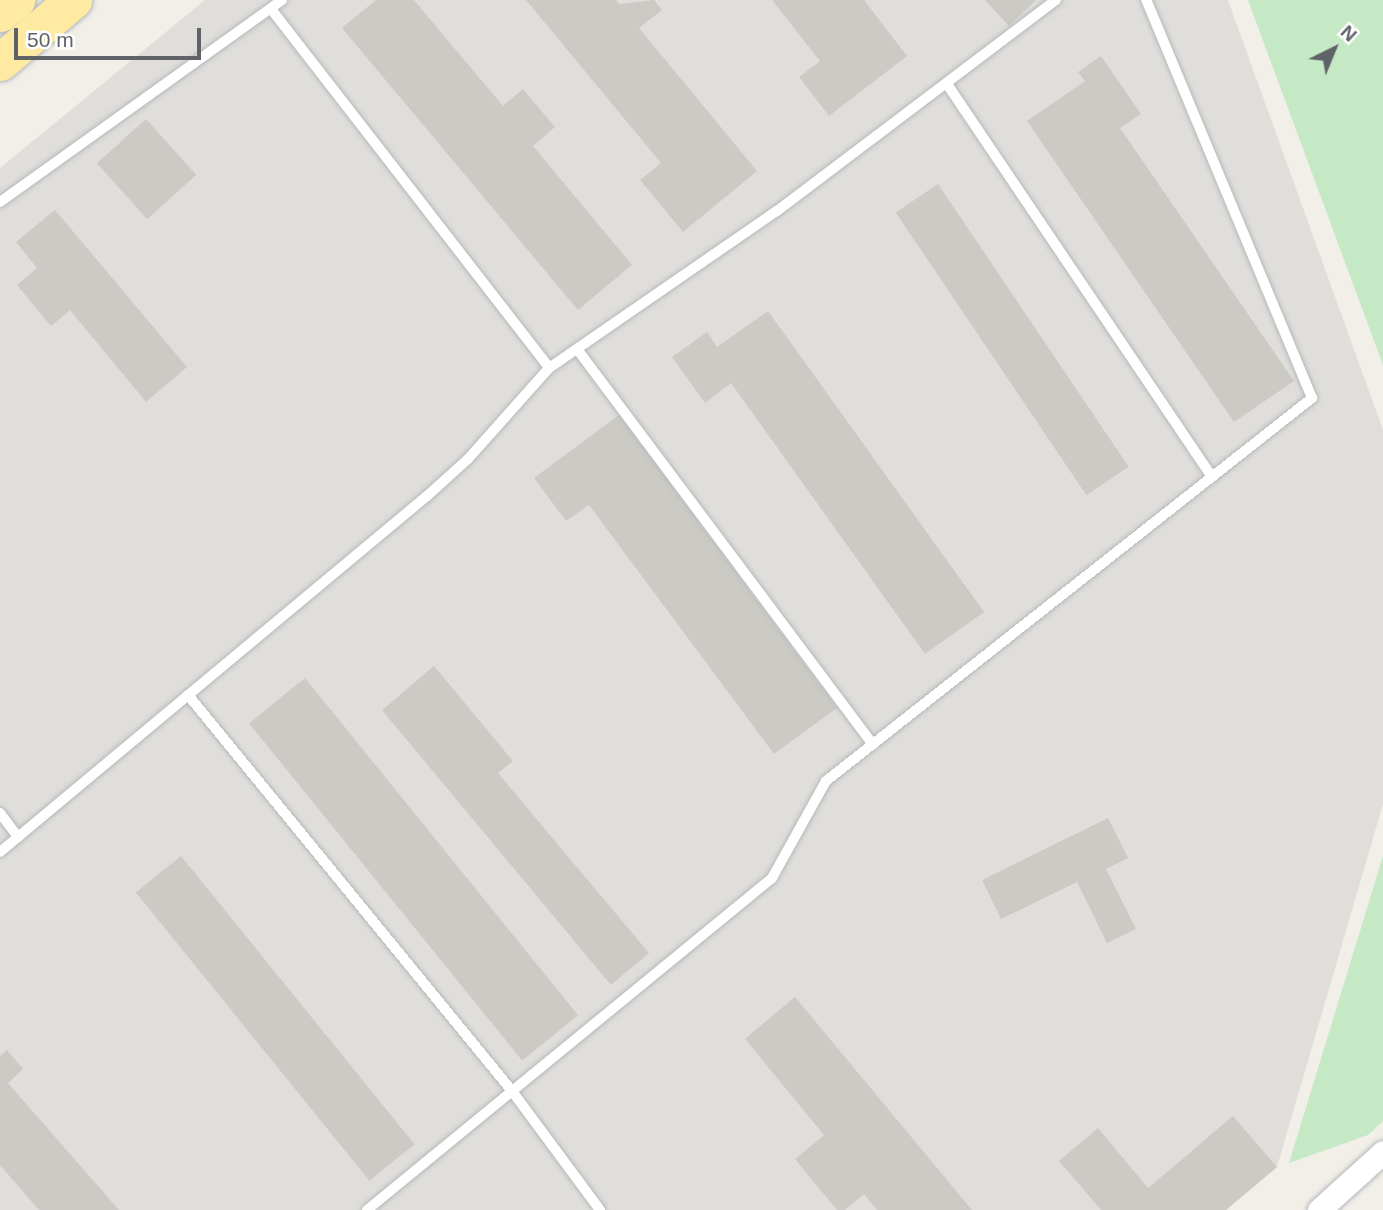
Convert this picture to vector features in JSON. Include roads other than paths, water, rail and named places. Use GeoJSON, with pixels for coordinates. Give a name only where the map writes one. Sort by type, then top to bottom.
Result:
{"type":"FeatureCollection","features":[{"type":"Feature","properties":{"kind":"highway"},"geometry":{"type":"LineString","coordinates":[[0,13],[16,0]]}},
{"type":"Feature","properties":{"kind":"highway"},"geometry":{"type":"LineString","coordinates":[[0,62],[73,0]]}},
{"type":"Feature","properties":{"kind":"street"},"geometry":{"type":"LineString","coordinates":[[1319,1210],[1383,1152]]}},
{"type":"Feature","properties":{"kind":"lane"},"geometry":{"type":"LineString","coordinates":[[0,202],[282,0]]}},
{"type":"Feature","properties":{"kind":"lane"},"geometry":{"type":"LineString","coordinates":[[0,852],[447,478],[548,368],[777,211],[1056,0]]}},
{"type":"Feature","properties":{"kind":"lane"},"geometry":{"type":"LineString","coordinates":[[367,1210],[772,878],[826,781],[1312,398],[1146,0]]}},
{"type":"Feature","properties":{"kind":"lane"},"geometry":{"type":"LineString","coordinates":[[271,9],[548,368]]}},
{"type":"Feature","properties":{"kind":"lane"},"geometry":{"type":"LineString","coordinates":[[947,84],[1212,477]]}},
{"type":"Feature","properties":{"kind":"lane"},"geometry":{"type":"LineString","coordinates":[[577,349],[873,744]]}},
{"type":"Feature","properties":{"kind":"lane"},"geometry":{"type":"LineString","coordinates":[[188,695],[512,1091],[600,1210]]}},
{"type":"Feature","properties":{"kind":"lane"},"geometry":{"type":"LineString","coordinates":[[0,813],[18,837]]}},
{"type":"Feature","properties":{"kind":"lane"},"geometry":{"type":"LineString","coordinates":[[0,832],[18,837]]}}]}
